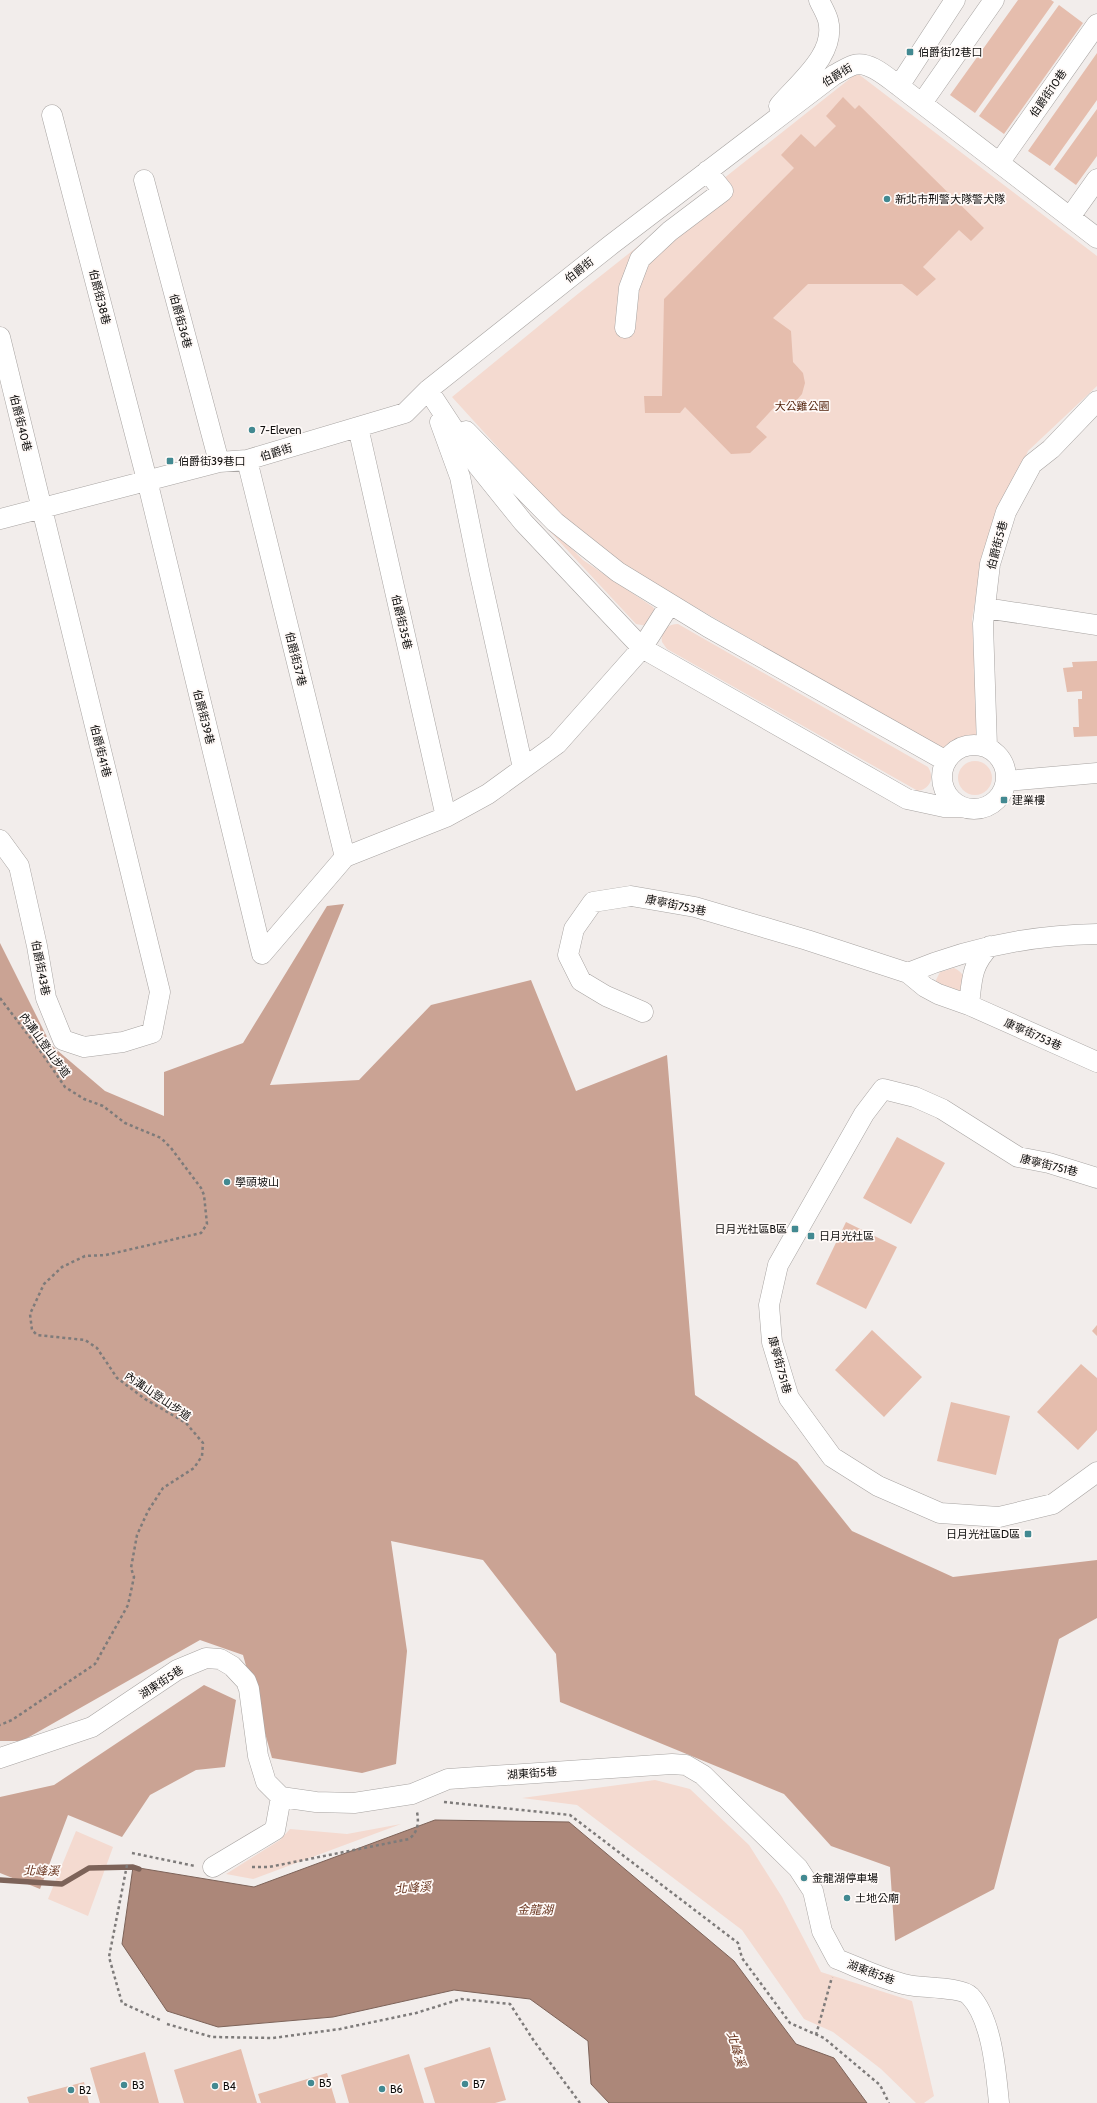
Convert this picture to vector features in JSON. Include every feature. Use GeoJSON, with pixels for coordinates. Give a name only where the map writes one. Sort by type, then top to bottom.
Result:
{"type":"FeatureCollection","features":[{"type":"Feature","properties":{"kind":"street"},"geometry":{"type":"LineString","coordinates":[[758,133],[815,65],[824,50],[829,34],[828,20],[819,0]]}},
{"type":"Feature","properties":{"kind":"street"},"geometry":{"type":"LineString","coordinates":[[900,86],[955,0]]}},
{"type":"Feature","properties":{"kind":"street"},"geometry":{"type":"LineString","coordinates":[[922,103],[994,0]]}},
{"type":"Feature","properties":{"kind":"street","name":"伯爵街10巷"},"geometry":{"type":"LineString","coordinates":[[999,163],[1097,24]]}},
{"type":"Feature","properties":{"kind":"street","name":"伯爵街"},"geometry":{"type":"LineString","coordinates":[[0,519],[219,462],[247,460],[405,413],[428,390],[707,172],[834,75],[855,64],[865,65],[900,86],[1097,238]]}},
{"type":"Feature","properties":{"kind":"street","name":"伯爵街38巷"},"geometry":{"type":"LineString","coordinates":[[52,115],[147,480]]}},
{"type":"Feature","properties":{"kind":"street"},"geometry":{"type":"LineString","coordinates":[[626,328],[629,288],[640,259],[670,231],[723,191],[707,172]]}},
{"type":"Feature","properties":{"kind":"street"},"geometry":{"type":"LineString","coordinates":[[1070,217],[1097,179]]}},
{"type":"Feature","properties":{"kind":"street","name":"伯爵街36巷"},"geometry":{"type":"LineString","coordinates":[[144,180],[219,462]]}},
{"type":"Feature","properties":{"kind":"street","name":"伯爵街40巷"},"geometry":{"type":"LineString","coordinates":[[0,337],[41,509]]}},
{"type":"Feature","properties":{"kind":"street"},"geometry":{"type":"LineString","coordinates":[[428,390],[555,522],[618,572],[670,604],[946,761]]}},
{"type":"Feature","properties":{"kind":"street"},"geometry":{"type":"LineString","coordinates":[[428,390],[478,466],[523,522],[642,648],[907,799],[944,807],[961,807],[971,810],[982,809],[992,804],[1000,797],[1006,781],[1005,766],[1000,757],[987,747],[972,745],[962,747],[953,753],[946,761],[942,782],[945,792],[952,801],[961,807]]}},
{"type":"Feature","properties":{"kind":"street"},"geometry":{"type":"LineString","coordinates":[[428,390],[460,477],[523,768]]}},
{"type":"Feature","properties":{"kind":"street","name":"伯爵街5巷"},"geometry":{"type":"LineString","coordinates":[[987,747],[983,624],[990,564],[1006,512],[1032,464],[1051,449],[1097,401]]}},
{"type":"Feature","properties":{"kind":"street","name":"伯爵街35巷"},"geometry":{"type":"LineString","coordinates":[[358,427],[446,817]]}},
{"type":"Feature","properties":{"kind":"street","name":"伯爵街37巷"},"geometry":{"type":"LineString","coordinates":[[247,460],[345,857]]}},
{"type":"Feature","properties":{"kind":"street","name":"伯爵街39巷"},"geometry":{"type":"LineString","coordinates":[[147,480],[262,954],[345,857]]}},
{"type":"Feature","properties":{"kind":"street","name":"伯爵街41巷"},"geometry":{"type":"LineString","coordinates":[[41,509],[160,992]]}},
{"type":"Feature","properties":{"kind":"street"},"geometry":{"type":"LineString","coordinates":[[345,857],[446,817],[488,794],[557,744],[642,648],[670,604]]}},
{"type":"Feature","properties":{"kind":"street"},"geometry":{"type":"LineString","coordinates":[[985,608],[1097,625]]}},
{"type":"Feature","properties":{"kind":"street"},"geometry":{"type":"LineString","coordinates":[[1006,781],[1097,773]]}},
{"type":"Feature","properties":{"kind":"street","name":"伯爵街43巷"},"geometry":{"type":"LineString","coordinates":[[0,840],[19,866],[37,946],[46,998],[63,1040],[84,1047],[123,1042],[152,1033],[160,992]]}},
{"type":"Feature","properties":{"kind":"street","name":"康寧街753巷"},"geometry":{"type":"LineString","coordinates":[[643,1012],[606,996],[581,981],[568,955],[574,929],[593,902],[631,896],[695,907],[908,973],[929,990],[968,1005],[1097,1062]]}},
{"type":"Feature","properties":{"kind":"street"},"geometry":{"type":"LineString","coordinates":[[908,973],[936,961],[990,946],[1059,934],[1097,934]]}},
{"type":"Feature","properties":{"kind":"street"},"geometry":{"type":"LineString","coordinates":[[968,1005],[974,971],[979,957],[990,946]]}},
{"type":"Feature","properties":{"kind":"street","name":"康寧街751巷"},"geometry":{"type":"LineString","coordinates":[[1097,1178],[1049,1163],[1018,1157],[942,1109],[915,1097],[883,1089],[864,1114],[778,1265],[769,1305],[772,1342],[789,1398],[832,1457],[878,1486],[940,1513],[999,1517],[1053,1504],[1097,1472]]}},
{"type":"Feature","properties":{"kind":"street","name":"湖東街5巷"},"geometry":{"type":"LineString","coordinates":[[0,1758],[92,1726],[177,1670],[206,1658],[220,1659],[232,1666],[246,1681],[249,1689],[258,1756],[266,1782],[281,1797],[316,1802],[354,1803],[412,1794],[448,1779],[672,1764],[686,1765],[703,1775],[798,1868],[813,1891],[822,1931],[837,1959],[908,1985],[953,1990],[969,1995],[978,2008],[993,2047],[999,2103]]}},
{"type":"Feature","properties":{"kind":"street"},"geometry":{"type":"LineString","coordinates":[[213,1868],[275,1830],[281,1797]]}},
{"type":"Feature","properties":{"kind":"path","name":"內溝山登山步道"},"geometry":{"type":"LineString","coordinates":[[0,998],[42,1052],[65,1087],[84,1099],[103,1106],[125,1122],[161,1138],[171,1148],[201,1188],[204,1195],[208,1224],[201,1233],[106,1255],[84,1256],[62,1267],[44,1284],[30,1314],[32,1330],[37,1335],[85,1340],[97,1348],[117,1378],[145,1399],[186,1423],[203,1443],[202,1456],[194,1468],[163,1488],[148,1511],[137,1535],[131,1568],[134,1577],[128,1605],[95,1664],[12,1720],[0,1725]]}},
{"type":"Feature","properties":{"kind":"path"},"geometry":{"type":"LineString","coordinates":[[412,1794],[431,1801],[570,1815],[738,1943],[742,1958],[790,2023],[824,2038],[880,2084],[889,2103]]}},
{"type":"Feature","properties":{"kind":"path"},"geometry":{"type":"LineString","coordinates":[[269,1867],[408,1839],[415,1834],[419,1821]]}},
{"type":"Feature","properties":{"kind":"path"},"geometry":{"type":"LineString","coordinates":[[127,1865],[109,1956],[122,2003],[160,2020]]}},
{"type":"Feature","properties":{"kind":"path"},"geometry":{"type":"LineString","coordinates":[[816,2035],[837,1959]]}},
{"type":"Feature","properties":{"kind":"path"},"geometry":{"type":"LineString","coordinates":[[167,2024],[212,2037],[273,2038],[340,2029],[416,2012],[461,1999],[510,2004],[534,2041],[580,2103]]}},
{"type":"Feature","properties":{"kind":"green space","name":"大公雞公園"},"geometry":{"type":"Polygon","coordinates":[[[857,73],[1097,256],[1097,386],[1028,451],[983,556],[972,619],[978,738],[964,737],[941,749],[628,568],[554,509],[452,397],[579,293],[857,73]]]}},
{"type":"Feature","properties":{"kind":"green space"},"geometry":{"type":"Polygon","coordinates":[[[479,455],[583,560],[653,607],[655,611],[647,626],[636,624],[479,455]]]}},
{"type":"Feature","properties":{"kind":"green space"},"geometry":{"type":"Polygon","coordinates":[[[678,624],[928,767],[931,775],[930,782],[926,788],[918,791],[667,649],[662,642],[663,631],[671,625],[678,624]]]}},
{"type":"Feature","properties":{"kind":"green space"},"geometry":{"type":"Polygon","coordinates":[[[978,761],[985,763],[990,768],[992,778],[990,788],[985,793],[972,795],[965,793],[960,788],[958,775],[960,768],[965,763],[978,761]]]}},
{"type":"Feature","properties":{"kind":"green space"},"geometry":{"type":"Polygon","coordinates":[[[954,968],[961,973],[964,980],[962,991],[959,995],[936,985],[936,980],[940,972],[954,968]]]}},
{"type":"Feature","properties":{"kind":"green space"},"geometry":{"type":"Polygon","coordinates":[[[655,1780],[690,1789],[749,1845],[782,1897],[821,1972],[912,2001],[934,2096],[924,2103],[916,2103],[881,2069],[833,2032],[804,2019],[742,1930],[577,1805],[522,1798],[655,1780]]]}},
{"type":"Feature","properties":{"kind":"green space"},"geometry":{"type":"Polygon","coordinates":[[[401,1824],[253,1879],[226,1874],[280,1840],[290,1829],[347,1834],[401,1824]]]}},
{"type":"Feature","properties":{"kind":"green space"},"geometry":{"type":"Polygon","coordinates":[[[76,1831],[113,1847],[88,1916],[48,1899],[76,1831]]]}},
{"type":"Feature","properties":{"kind":"shaded area"},"geometry":{"type":"Polygon","coordinates":[[[344,904],[270,1085],[359,1080],[431,1005],[531,980],[576,1091],[667,1055],[695,1395],[797,1462],[852,1531],[953,1577],[1097,1560],[1097,1618],[1059,1639],[994,1889],[895,1941],[890,1867],[831,1846],[784,1794],[560,1702],[556,1654],[483,1560],[391,1541],[407,1651],[396,1764],[362,1773],[272,1758],[243,1655],[200,1640],[22,1741],[0,1741],[0,943],[51,1045],[105,1091],[164,1116],[164,1072],[243,1043],[327,906],[344,904]]]}},
{"type":"Feature","properties":{"kind":"shaded area"},"geometry":{"type":"Polygon","coordinates":[[[204,1685],[236,1700],[225,1767],[196,1770],[150,1795],[122,1837],[68,1815],[40,1889],[0,1873],[0,1797],[54,1785],[204,1685]]]}},
{"type":"Feature","properties":{"kind":"water","name":"金龍湖"},"geometry":{"type":"Polygon","coordinates":[[[435,1820],[569,1822],[734,1961],[796,2044],[834,2058],[867,2103],[609,2103],[591,2084],[588,2041],[530,1999],[454,1990],[333,2017],[218,2027],[167,2011],[122,1944],[133,1867],[254,1887],[435,1820]]]}},
{"type":"Feature","properties":{"kind":"building"},"geometry":{"type":"Polygon","coordinates":[[[1018,0],[1051,0],[1054,2],[975,113],[950,95],[1018,0]]]}},
{"type":"Feature","properties":{"kind":"building"},"geometry":{"type":"Polygon","coordinates":[[[1059,5],[1083,23],[1004,134],[979,116],[1059,5]]]}},
{"type":"Feature","properties":{"kind":"building"},"geometry":{"type":"Polygon","coordinates":[[[1097,53],[1097,100],[1050,166],[1028,151],[1097,53]]]}},
{"type":"Feature","properties":{"kind":"building"},"geometry":{"type":"Polygon","coordinates":[[[843,97],[855,109],[859,105],[984,228],[971,241],[959,230],[923,267],[936,279],[917,296],[902,284],[808,284],[773,318],[791,331],[793,362],[803,373],[805,383],[802,394],[789,409],[780,401],[756,427],[767,437],[750,453],[731,454],[685,407],[680,413],[645,413],[644,396],[662,396],[664,299],[794,168],[781,155],[801,134],[815,147],[836,126],[826,116],[843,97]]]}},
{"type":"Feature","properties":{"kind":"building"},"geometry":{"type":"Polygon","coordinates":[[[1097,109],[1097,156],[1076,185],[1054,169],[1097,109]]]}},
{"type":"Feature","properties":{"kind":"building"},"geometry":{"type":"Polygon","coordinates":[[[1097,661],[1097,736],[1074,737],[1073,727],[1079,727],[1078,699],[1082,699],[1082,691],[1067,692],[1063,668],[1073,667],[1072,662],[1097,661]]]}},
{"type":"Feature","properties":{"kind":"building"},"geometry":{"type":"Polygon","coordinates":[[[897,1137],[945,1163],[911,1224],[863,1198],[897,1137]]]}},
{"type":"Feature","properties":{"kind":"building"},"geometry":{"type":"Polygon","coordinates":[[[846,1222],[897,1247],[866,1309],[816,1284],[846,1222]]]}},
{"type":"Feature","properties":{"kind":"building"},"geometry":{"type":"Polygon","coordinates":[[[1097,1325],[1097,1336],[1092,1331],[1097,1325]]]}},
{"type":"Feature","properties":{"kind":"building"},"geometry":{"type":"Polygon","coordinates":[[[872,1330],[922,1377],[884,1417],[835,1370],[872,1330]]]}},
{"type":"Feature","properties":{"kind":"building"},"geometry":{"type":"Polygon","coordinates":[[[1081,1364],[1097,1378],[1097,1430],[1078,1450],[1037,1412],[1081,1364]]]}},
{"type":"Feature","properties":{"kind":"building"},"geometry":{"type":"Polygon","coordinates":[[[951,1402],[1010,1416],[996,1475],[937,1461],[951,1402]]]}},
{"type":"Feature","properties":{"kind":"building","name":"B7"},"geometry":{"type":"Polygon","coordinates":[[[490,2047],[506,2100],[495,2103],[435,2103],[424,2068],[490,2047]]]}},
{"type":"Feature","properties":{"kind":"building","name":"B4"},"geometry":{"type":"Polygon","coordinates":[[[241,2049],[257,2103],[184,2103],[174,2070],[241,2049]]]}},
{"type":"Feature","properties":{"kind":"building","name":"B3"},"geometry":{"type":"Polygon","coordinates":[[[145,2052],[159,2103],[100,2103],[90,2068],[145,2052]]]}},
{"type":"Feature","properties":{"kind":"building","name":"B6"},"geometry":{"type":"Polygon","coordinates":[[[409,2054],[424,2103],[349,2103],[341,2075],[409,2054]]]}},
{"type":"Feature","properties":{"kind":"building","name":"B5"},"geometry":{"type":"Polygon","coordinates":[[[327,2073],[336,2103],[261,2103],[258,2094],[327,2073]]]}},
{"type":"Feature","properties":{"kind":"building","name":"B2"},"geometry":{"type":"Polygon","coordinates":[[[84,2082],[89,2103],[29,2103],[27,2097],[84,2082]]]}},
{"type":"Feature","properties":{"kind":"waterway","name":"北峰溪"},"geometry":{"type":"LineString","coordinates":[[0,1880],[62,1884],[89,1868],[133,1867],[139,1869]]}},
{"type":"Feature","properties":{"kind":"place","name":"伯爵街12巷口"},"geometry":{"type":"Point","coordinates":[910,52]}},
{"type":"Feature","properties":{"kind":"place","name":"新北市刑警大隊警犬隊"},"geometry":{"type":"Point","coordinates":[887,199]}},
{"type":"Feature","properties":{"kind":"place","name":"7-Eleven"},"geometry":{"type":"Point","coordinates":[252,430]}},
{"type":"Feature","properties":{"kind":"place","name":"伯爵街39巷口"},"geometry":{"type":"Point","coordinates":[170,461]}},
{"type":"Feature","properties":{"kind":"place","name":"建業樓"},"geometry":{"type":"Point","coordinates":[1004,800]}},
{"type":"Feature","properties":{"kind":"place","name":"學頭坡山"},"geometry":{"type":"Point","coordinates":[227,1182]}},
{"type":"Feature","properties":{"kind":"place","name":"日月光社區B區"},"geometry":{"type":"Point","coordinates":[795,1229]}},
{"type":"Feature","properties":{"kind":"place","name":"日月光社區"},"geometry":{"type":"Point","coordinates":[811,1236]}},
{"type":"Feature","properties":{"kind":"place","name":"日月光社區D區"},"geometry":{"type":"Point","coordinates":[1028,1534]}},
{"type":"Feature","properties":{"kind":"place","name":"金龍湖停車場"},"geometry":{"type":"Point","coordinates":[804,1878]}},
{"type":"Feature","properties":{"kind":"place","name":"土地公廟"},"geometry":{"type":"Point","coordinates":[847,1898]}},
{"type":"Feature","properties":{"kind":"place","name":"B5"},"geometry":{"type":"Point","coordinates":[311,2083]}},
{"type":"Feature","properties":{"kind":"place","name":"B7"},"geometry":{"type":"Point","coordinates":[465,2084]}},
{"type":"Feature","properties":{"kind":"place","name":"B3"},"geometry":{"type":"Point","coordinates":[124,2085]}},
{"type":"Feature","properties":{"kind":"place","name":"B4"},"geometry":{"type":"Point","coordinates":[215,2086]}},
{"type":"Feature","properties":{"kind":"place","name":"B6"},"geometry":{"type":"Point","coordinates":[382,2089]}},
{"type":"Feature","properties":{"kind":"place","name":"B2"},"geometry":{"type":"Point","coordinates":[71,2090]}}]}
